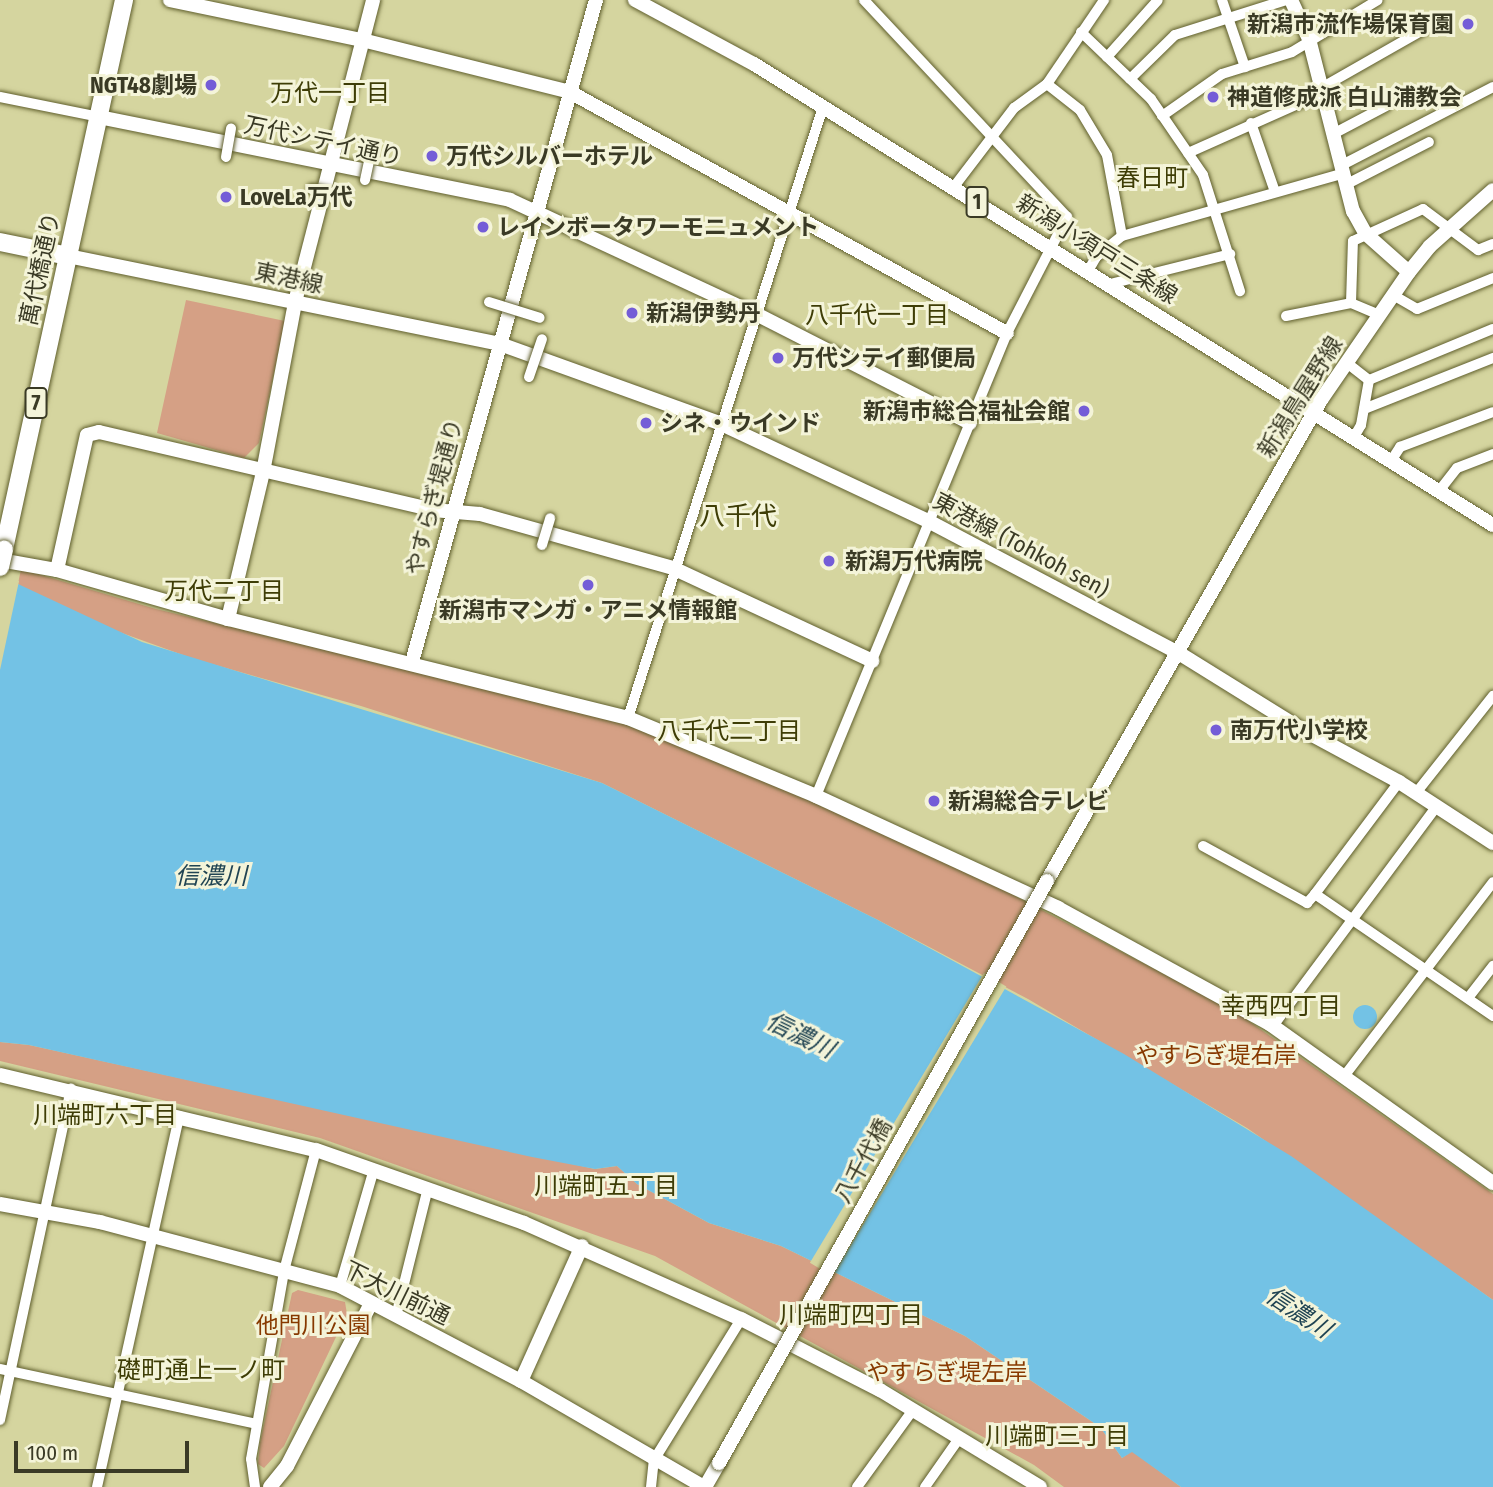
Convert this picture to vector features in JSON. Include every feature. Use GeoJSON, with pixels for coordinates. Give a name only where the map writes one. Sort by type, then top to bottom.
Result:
{"type":"FeatureCollection","features":[{"type":"Feature","properties":{"kind":"highway","name":"萬代橋通り"},"geometry":{"type":"LineString","coordinates":[[1,559],[124,0]]}},
{"type":"Feature","properties":{"kind":"highway"},"geometry":{"type":"LineString","coordinates":[[0,242],[68,256]]}},
{"type":"Feature","properties":{"kind":"street"},"geometry":{"type":"LineString","coordinates":[[170,0],[362,40],[570,92],[1007,333]]}},
{"type":"Feature","properties":{"kind":"street"},"geometry":{"type":"LineString","coordinates":[[228,620],[263,472],[295,302],[373,0]]}},
{"type":"Feature","properties":{"kind":"street","name":"やすらぎ堤通り"},"geometry":{"type":"LineString","coordinates":[[412,662],[596,0]]}},
{"type":"Feature","properties":{"kind":"street","name":"新潟小須戸三条線"},"geometry":{"type":"LineString","coordinates":[[635,0],[823,107],[1493,525]]}},
{"type":"Feature","properties":{"kind":"street"},"geometry":{"type":"LineString","coordinates":[[816,796],[1007,333],[1049,246],[1067,217],[994,134],[864,0]]}},
{"type":"Feature","properties":{"kind":"street"},"geometry":{"type":"LineString","coordinates":[[954,188],[1014,108],[1047,84],[1104,0]]}},
{"type":"Feature","properties":{"kind":"street"},"geometry":{"type":"LineString","coordinates":[[1107,57],[1158,0]]}},
{"type":"Feature","properties":{"kind":"street"},"geometry":{"type":"LineString","coordinates":[[1222,0],[1245,67]]}},
{"type":"Feature","properties":{"kind":"street"},"geometry":{"type":"LineString","coordinates":[[1130,79],[1175,35],[1289,0],[1309,39],[1344,174],[1366,234],[1409,272]]}},
{"type":"Feature","properties":{"kind":"street"},"geometry":{"type":"LineString","coordinates":[[1162,116],[1222,74],[1292,52],[1309,39],[1378,0]]}},
{"type":"Feature","properties":{"kind":"street"},"geometry":{"type":"LineString","coordinates":[[1188,153],[1322,90],[1428,27]]}},
{"type":"Feature","properties":{"kind":"street"},"geometry":{"type":"LineString","coordinates":[[1082,32],[1130,79],[1162,116],[1209,186],[1240,292]]}},
{"type":"Feature","properties":{"kind":"street"},"geometry":{"type":"LineString","coordinates":[[1047,84],[1080,110],[1107,155],[1122,236]]}},
{"type":"Feature","properties":{"kind":"street"},"geometry":{"type":"LineString","coordinates":[[1344,174],[1493,87]]}},
{"type":"Feature","properties":{"kind":"street"},"geometry":{"type":"LineString","coordinates":[[0,97],[99,117]]}},
{"type":"Feature","properties":{"kind":"street"},"geometry":{"type":"LineString","coordinates":[[1333,134],[1386,106]]}},
{"type":"Feature","properties":{"kind":"street"},"geometry":{"type":"LineString","coordinates":[[628,718],[719,423],[823,107]]}},
{"type":"Feature","properties":{"kind":"street","name":"万代シテイ通り"},"geometry":{"type":"LineString","coordinates":[[99,117],[332,167],[510,200],[756,314],[970,423]]}},
{"type":"Feature","properties":{"kind":"street"},"geometry":{"type":"LineString","coordinates":[[1251,122],[1275,192]]}},
{"type":"Feature","properties":{"kind":"street"},"geometry":{"type":"LineString","coordinates":[[226,157],[231,128]]}},
{"type":"Feature","properties":{"kind":"street"},"geometry":{"type":"LineString","coordinates":[[1088,271],[1096,257],[1122,236],[1344,174],[1429,142]]}},
{"type":"Feature","properties":{"kind":"street"},"geometry":{"type":"LineString","coordinates":[[365,180],[369,160]]}},
{"type":"Feature","properties":{"kind":"street"},"geometry":{"type":"LineString","coordinates":[[313,190],[331,194]]}},
{"type":"Feature","properties":{"kind":"street","name":"新潟鳥屋野線"},"geometry":{"type":"LineString","coordinates":[[1047,881],[1314,412],[1409,272],[1450,228],[1493,190]]}},
{"type":"Feature","properties":{"kind":"street"},"geometry":{"type":"LineString","coordinates":[[1351,303],[1353,241],[1423,209],[1478,250],[1493,244]]}},
{"type":"Feature","properties":{"kind":"street"},"geometry":{"type":"LineString","coordinates":[[1110,284],[1230,254]]}},
{"type":"Feature","properties":{"kind":"street","name":"東港線"},"geometry":{"type":"LineString","coordinates":[[68,256],[500,344]]}},
{"type":"Feature","properties":{"kind":"street"},"geometry":{"type":"LineString","coordinates":[[1393,295],[1417,310],[1493,278]]}},
{"type":"Feature","properties":{"kind":"street"},"geometry":{"type":"LineString","coordinates":[[489,302],[540,318]]}},
{"type":"Feature","properties":{"kind":"street"},"geometry":{"type":"LineString","coordinates":[[1286,316],[1351,303],[1379,315]]}},
{"type":"Feature","properties":{"kind":"street"},"geometry":{"type":"LineString","coordinates":[[1369,380],[1493,329]]}},
{"type":"Feature","properties":{"kind":"street"},"geometry":{"type":"LineString","coordinates":[[528,377],[542,339]]}},
{"type":"Feature","properties":{"kind":"street","name":"東港線 (Tohkoh sen)"},"geometry":{"type":"LineString","coordinates":[[500,344],[719,423],[930,522],[1177,652],[1303,730],[1399,782],[1493,843]]}},
{"type":"Feature","properties":{"kind":"street"},"geometry":{"type":"LineString","coordinates":[[1364,409],[1493,358]]}},
{"type":"Feature","properties":{"kind":"street"},"geometry":{"type":"LineString","coordinates":[[1347,363],[1369,380]]}},
{"type":"Feature","properties":{"kind":"street"},"geometry":{"type":"LineString","coordinates":[[1354,437],[1364,409],[1369,380]]}},
{"type":"Feature","properties":{"kind":"street"},"geometry":{"type":"LineString","coordinates":[[1391,461],[1400,447],[1493,412]]}},
{"type":"Feature","properties":{"kind":"street"},"geometry":{"type":"LineString","coordinates":[[57,570],[87,435],[99,432],[263,472],[454,512],[480,514],[673,568],[872,661]]}},
{"type":"Feature","properties":{"kind":"street"},"geometry":{"type":"LineString","coordinates":[[1439,491],[1457,468],[1493,454]]}},
{"type":"Feature","properties":{"kind":"street"},"geometry":{"type":"LineString","coordinates":[[542,545],[550,518]]}},
{"type":"Feature","properties":{"kind":"street"},"geometry":{"type":"LineString","coordinates":[[1,559],[57,570],[228,620],[412,662],[628,718],[816,796],[1058,908],[1273,1026],[1493,1183]]}},
{"type":"Feature","properties":{"kind":"street"},"geometry":{"type":"LineString","coordinates":[[1416,793],[1493,696]]}},
{"type":"Feature","properties":{"kind":"street"},"geometry":{"type":"LineString","coordinates":[[1203,846],[1307,903],[1399,782]]}},
{"type":"Feature","properties":{"kind":"street"},"geometry":{"type":"LineString","coordinates":[[1273,1026],[1437,806]]}},
{"type":"Feature","properties":{"kind":"street","name":"八千代橋"},"geometry":{"type":"LineString","coordinates":[[705,1487],[1047,881]]}},
{"type":"Feature","properties":{"kind":"street"},"geometry":{"type":"LineString","coordinates":[[1345,1075],[1493,882]]}},
{"type":"Feature","properties":{"kind":"street"},"geometry":{"type":"LineString","coordinates":[[1315,894],[1427,967],[1493,1016]]}},
{"type":"Feature","properties":{"kind":"street"},"geometry":{"type":"LineString","coordinates":[[1468,998],[1493,966]]}},
{"type":"Feature","properties":{"kind":"street"},"geometry":{"type":"LineString","coordinates":[[0,1075],[316,1150],[428,1188],[582,1246],[741,1319],[913,1409],[1040,1487]]}},
{"type":"Feature","properties":{"kind":"street"},"geometry":{"type":"LineString","coordinates":[[0,1420],[5,1370],[45,1211],[71,1090]]}},
{"type":"Feature","properties":{"kind":"street"},"geometry":{"type":"LineString","coordinates":[[97,1487],[179,1116]]}},
{"type":"Feature","properties":{"kind":"street"},"geometry":{"type":"LineString","coordinates":[[255,1487],[251,1459],[256,1424],[284,1271],[316,1150]]}},
{"type":"Feature","properties":{"kind":"street"},"geometry":{"type":"LineString","coordinates":[[340,1286],[373,1169]]}},
{"type":"Feature","properties":{"kind":"street"},"geometry":{"type":"LineString","coordinates":[[396,1316],[428,1188]]}},
{"type":"Feature","properties":{"kind":"street","name":"下大川前通"},"geometry":{"type":"LineString","coordinates":[[0,1203],[153,1236],[340,1286],[521,1381],[705,1487]]}},
{"type":"Feature","properties":{"kind":"street"},"geometry":{"type":"LineString","coordinates":[[521,1381],[582,1246]]}},
{"type":"Feature","properties":{"kind":"street"},"geometry":{"type":"LineString","coordinates":[[270,1487],[287,1466],[371,1303]]}},
{"type":"Feature","properties":{"kind":"street"},"geometry":{"type":"LineString","coordinates":[[651,1487],[654,1460],[741,1319]]}},
{"type":"Feature","properties":{"kind":"street"},"geometry":{"type":"LineString","coordinates":[[5,1370],[256,1424]]}},
{"type":"Feature","properties":{"kind":"street"},"geometry":{"type":"LineString","coordinates":[[857,1487],[913,1409]]}},
{"type":"Feature","properties":{"kind":"street"},"geometry":{"type":"LineString","coordinates":[[926,1487],[960,1437]]}},
{"type":"Feature","properties":{"kind":"green space"},"geometry":{"type":"Polygon","coordinates":[[[186,300],[285,321],[259,443],[244,458],[157,433],[186,300]]]}},
{"type":"Feature","properties":{"kind":"green space","name":"やすらぎ堤右岸"},"geometry":{"type":"Polygon","coordinates":[[[21,569],[156,609],[612,719],[798,794],[962,868],[1236,1012],[1493,1194],[1493,1300],[1247,1128],[1028,999],[878,920],[602,783],[361,706],[194,659],[86,620],[22,588],[18,584],[21,569]]]}},
{"type":"Feature","properties":{"kind":"green space","name":"やすらぎ堤左岸"},"geometry":{"type":"Polygon","coordinates":[[[0,1042],[29,1045],[595,1169],[617,1166],[637,1184],[709,1223],[781,1246],[965,1336],[1100,1427],[1122,1458],[1132,1451],[1181,1487],[1064,1487],[1034,1465],[655,1256],[320,1138],[0,1061],[0,1042]]]}},
{"type":"Feature","properties":{"kind":"green space","name":"他門川公園"},"geometry":{"type":"Polygon","coordinates":[[[298,1290],[345,1302],[347,1314],[284,1446],[264,1468],[258,1464],[260,1443],[292,1293],[298,1290]]]}},
{"type":"Feature","properties":{"kind":"water","name":"信濃川"},"geometry":{"type":"Polygon","coordinates":[[[0,584],[18,584],[142,642],[602,783],[878,920],[1124,1054],[1291,1156],[1493,1300],[1493,1487],[1181,1487],[1132,1452],[1122,1458],[1100,1427],[965,1336],[781,1246],[709,1223],[637,1184],[617,1166],[595,1169],[532,1157],[29,1045],[0,1042],[0,584]]]}},
{"type":"Feature","properties":{"kind":"water"},"geometry":{"type":"Polygon","coordinates":[[[1365,1005],[1376,1012],[1377,1017],[1370,1028],[1365,1029],[1354,1022],[1353,1017],[1360,1006],[1365,1005]]]}},
{"type":"Feature","properties":{"kind":"pier"},"geometry":{"type":"Polygon","coordinates":[[[0,581],[19,581],[0,670],[0,581]]]}},
{"type":"Feature","properties":{"kind":"pier"},"geometry":{"type":"Polygon","coordinates":[[[984,973],[1006,986],[832,1276],[810,1263],[984,973]]]}},
{"type":"Feature","properties":{"kind":"place","name":"新潟市流作場保育園"},"geometry":{"type":"Point","coordinates":[1468,24]}},
{"type":"Feature","properties":{"kind":"place","name":"NGT48劇場"},"geometry":{"type":"Point","coordinates":[211,85]}},
{"type":"Feature","properties":{"kind":"place","name":"神道修成派 白山浦教会"},"geometry":{"type":"Point","coordinates":[1213,97]}},
{"type":"Feature","properties":{"kind":"place","name":"万代シルバーホテル"},"geometry":{"type":"Point","coordinates":[432,156]}},
{"type":"Feature","properties":{"kind":"place","name":"LoveLa万代"},"geometry":{"type":"Point","coordinates":[226,197]}},
{"type":"Feature","properties":{"kind":"place","name":"レインボータワーモニュメント"},"geometry":{"type":"Point","coordinates":[483,227]}},
{"type":"Feature","properties":{"kind":"place","name":"新潟伊勢丹"},"geometry":{"type":"Point","coordinates":[632,313]}},
{"type":"Feature","properties":{"kind":"place","name":"万代シテイ郵便局"},"geometry":{"type":"Point","coordinates":[778,358]}},
{"type":"Feature","properties":{"kind":"place","name":"新潟市総合福祉会館"},"geometry":{"type":"Point","coordinates":[1084,411]}},
{"type":"Feature","properties":{"kind":"place","name":"シネ・ウインド"},"geometry":{"type":"Point","coordinates":[646,423]}},
{"type":"Feature","properties":{"kind":"place","name":"新潟万代病院"},"geometry":{"type":"Point","coordinates":[829,561]}},
{"type":"Feature","properties":{"kind":"place","name":"新潟市マンガ・アニメ情報館"},"geometry":{"type":"Point","coordinates":[588,585]}},
{"type":"Feature","properties":{"kind":"place","name":"南万代小学校"},"geometry":{"type":"Point","coordinates":[1216,730]}},
{"type":"Feature","properties":{"kind":"place","name":"新潟総合テレビ"},"geometry":{"type":"Point","coordinates":[934,801]}},
{"type":"Feature","properties":{"kind":"district","name":"万代一丁目"},"geometry":{"type":"Point","coordinates":[330,94]}},
{"type":"Feature","properties":{"kind":"district","name":"春日町"},"geometry":{"type":"Point","coordinates":[1152,179]}},
{"type":"Feature","properties":{"kind":"district","name":"八千代一丁目"},"geometry":{"type":"Point","coordinates":[877,316]}},
{"type":"Feature","properties":{"kind":"district","name":"八千代"},"geometry":{"type":"Point","coordinates":[738,517]}},
{"type":"Feature","properties":{"kind":"district","name":"万代二丁目"},"geometry":{"type":"Point","coordinates":[224,592]}},
{"type":"Feature","properties":{"kind":"district","name":"八千代二丁目"},"geometry":{"type":"Point","coordinates":[729,732]}},
{"type":"Feature","properties":{"kind":"district","name":"幸西四丁目"},"geometry":{"type":"Point","coordinates":[1281,1007]}},
{"type":"Feature","properties":{"kind":"district","name":"川端町六丁目"},"geometry":{"type":"Point","coordinates":[105,1116]}},
{"type":"Feature","properties":{"kind":"district","name":"川端町五丁目"},"geometry":{"type":"Point","coordinates":[606,1187]}},
{"type":"Feature","properties":{"kind":"district","name":"川端町四丁目"},"geometry":{"type":"Point","coordinates":[851,1316]}},
{"type":"Feature","properties":{"kind":"district","name":"礎町通上一ノ町"},"geometry":{"type":"Point","coordinates":[201,1371]}},
{"type":"Feature","properties":{"kind":"district","name":"川端町三丁目"},"geometry":{"type":"Point","coordinates":[1057,1437]}}]}
